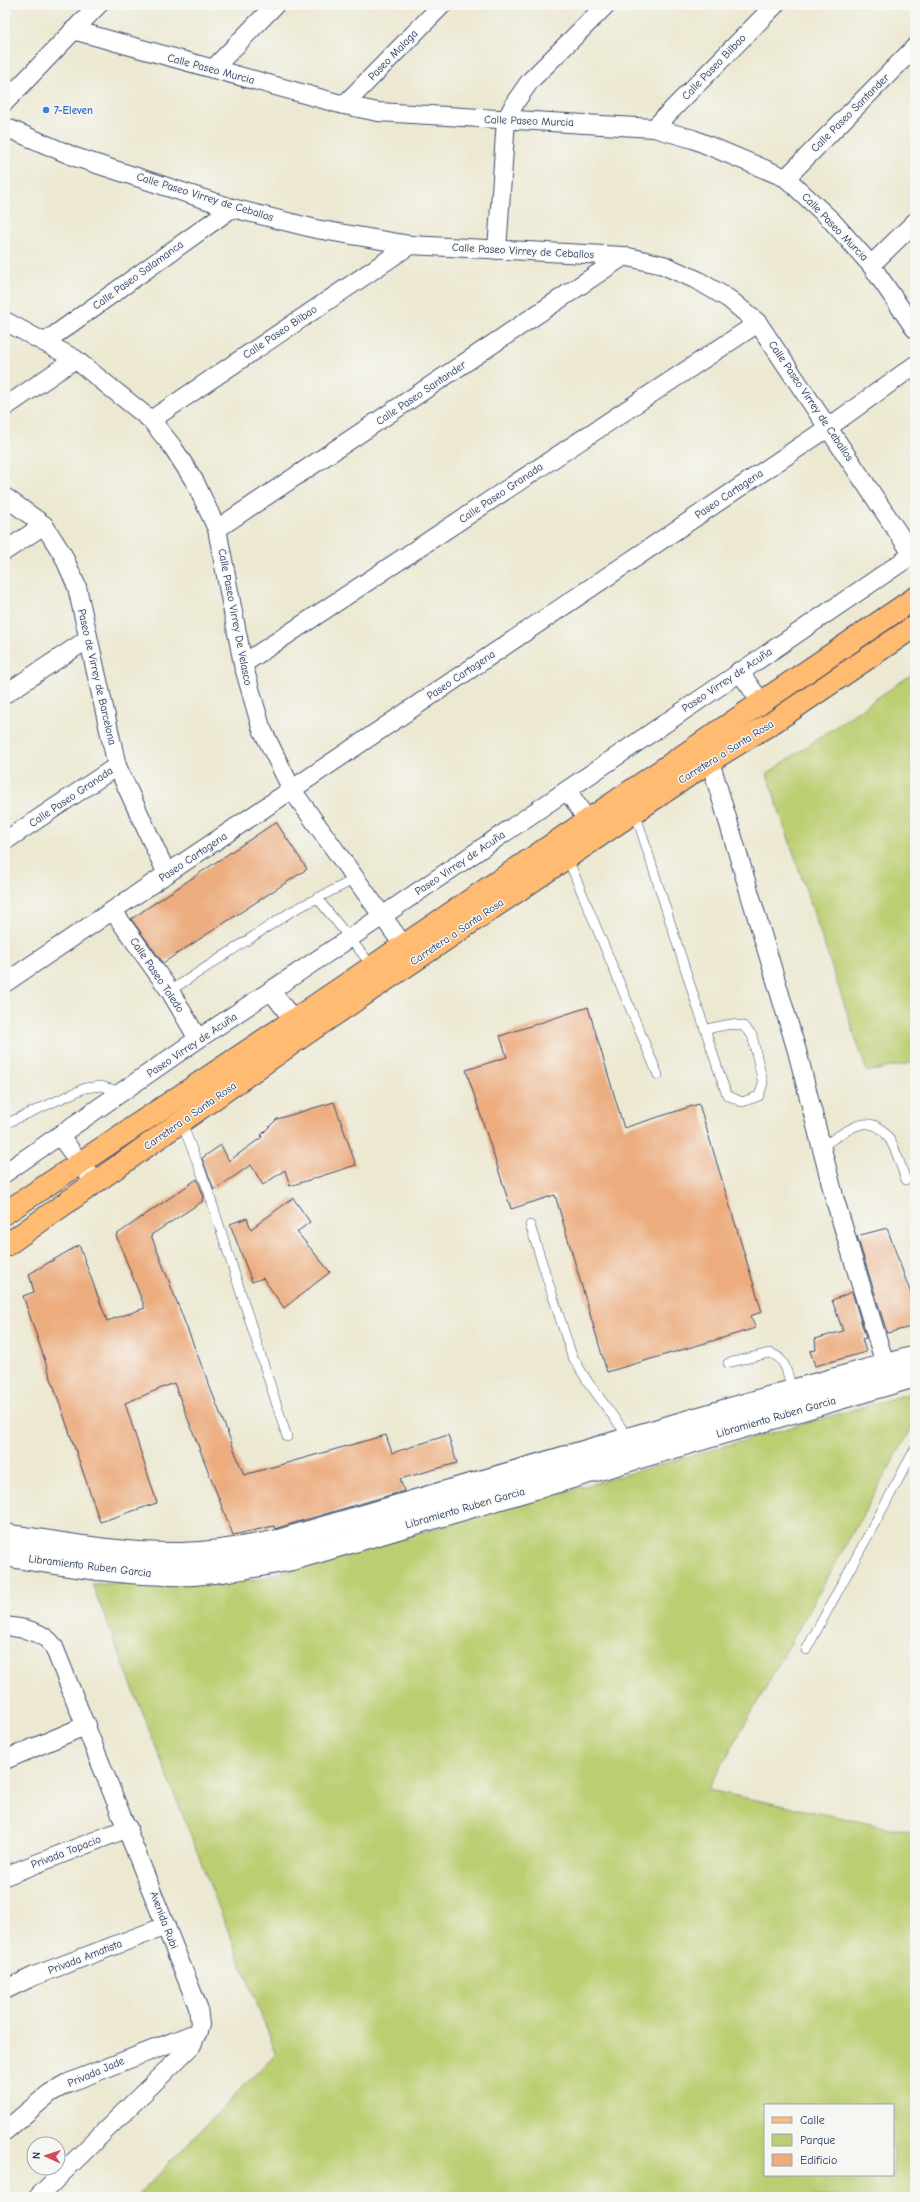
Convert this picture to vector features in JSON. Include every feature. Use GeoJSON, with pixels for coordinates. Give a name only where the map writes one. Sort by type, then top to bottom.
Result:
{"type":"FeatureCollection","features":[{"type":"Feature","properties":{"kind":"main road","name":"Carretera a Santa Rosa"},"geometry":{"type":"LineString","coordinates":[[409,954],[587,820],[915,598]]}},
{"type":"Feature","properties":{"kind":"main road","name":"Carretera a Santa Rosa"},"geometry":{"type":"LineString","coordinates":[[5,1246],[95,1183],[177,1112],[299,1028],[409,954],[567,858],[710,761],[775,722],[915,626]]}},
{"type":"Feature","properties":{"kind":"main road","name":"Carretera a Santa Rosa"},"geometry":{"type":"LineString","coordinates":[[5,1213],[79,1163],[177,1112]]}},
{"type":"Feature","properties":{"kind":"street"},"geometry":{"type":"LineString","coordinates":[[5,102],[98,5]]}},
{"type":"Feature","properties":{"kind":"street"},"geometry":{"type":"LineString","coordinates":[[213,69],[274,5]]}},
{"type":"Feature","properties":{"kind":"street","name":"Paseo Malaga"},"geometry":{"type":"LineString","coordinates":[[344,105],[442,5]]}},
{"type":"Feature","properties":{"kind":"street"},"geometry":{"type":"LineString","coordinates":[[497,250],[506,120],[516,101],[530,81],[606,5]]}},
{"type":"Feature","properties":{"kind":"street","name":"Calle Paseo Bilbao"},"geometry":{"type":"LineString","coordinates":[[654,128],[775,5]]}},
{"type":"Feature","properties":{"kind":"street","name":"Calle Paseo Murcia"},"geometry":{"type":"LineString","coordinates":[[73,30],[344,105],[378,112],[506,120],[578,122],[654,128],[693,139],[786,178],[831,220],[871,264],[915,329]]}},
{"type":"Feature","properties":{"kind":"street","name":"Calle Paseo Santander"},"geometry":{"type":"LineString","coordinates":[[786,178],[915,47]]}},
{"type":"Feature","properties":{"kind":"street","name":"Calle Paseo Virrey de Ceballos"},"geometry":{"type":"LineString","coordinates":[[5,127],[75,157],[232,208],[316,229],[410,245],[624,256],[663,265],[697,280],[729,299],[758,323],[914,555]]}},
{"type":"Feature","properties":{"kind":"street","name":"Calle Paseo Salamanca"},"geometry":{"type":"LineString","coordinates":[[45,342],[232,208]]}},
{"type":"Feature","properties":{"kind":"street"},"geometry":{"type":"LineString","coordinates":[[871,264],[915,222]]}},
{"type":"Feature","properties":{"kind":"street","name":"Calle Paseo Bilbao"},"geometry":{"type":"LineString","coordinates":[[151,420],[410,245]]}},
{"type":"Feature","properties":{"kind":"street","name":"Calle Paseo Santander"},"geometry":{"type":"LineString","coordinates":[[217,529],[624,256]]}},
{"type":"Feature","properties":{"kind":"street","name":"Calle Paseo Virrey De Velasco"},"geometry":{"type":"LineString","coordinates":[[5,321],[76,359],[151,420],[172,446],[195,482],[217,529],[243,664],[261,727],[292,790],[409,954]]}},
{"type":"Feature","properties":{"kind":"street","name":"Calle Paseo Granada"},"geometry":{"type":"LineString","coordinates":[[243,664],[758,323]]}},
{"type":"Feature","properties":{"kind":"street"},"geometry":{"type":"LineString","coordinates":[[5,407],[76,359]]}},
{"type":"Feature","properties":{"kind":"street","name":"Paseo Cartagena"},"geometry":{"type":"LineString","coordinates":[[5,983],[829,427],[915,365]]}},
{"type":"Feature","properties":{"kind":"street","name":"Paseo de Virrey de Barcelona"},"geometry":{"type":"LineString","coordinates":[[5,498],[44,525],[63,555],[77,587],[116,766],[167,874]]}},
{"type":"Feature","properties":{"kind":"street"},"geometry":{"type":"LineString","coordinates":[[5,551],[44,525]]}},
{"type":"Feature","properties":{"kind":"street","name":"Paseo Virrey de Acuña"},"geometry":{"type":"LineString","coordinates":[[5,1173],[198,1039],[383,916],[568,790],[739,671],[914,555]]}},
{"type":"Feature","properties":{"kind":"street"},"geometry":{"type":"LineString","coordinates":[[5,694],[88,639]]}},
{"type":"Feature","properties":{"kind":"street"},"geometry":{"type":"LineString","coordinates":[[739,671],[761,702]]}},
{"type":"Feature","properties":{"kind":"street"},"geometry":{"type":"LineString","coordinates":[[710,761],[795,1044],[834,1200],[885,1364]]}},
{"type":"Feature","properties":{"kind":"street","name":"Calle Paseo Granada"},"geometry":{"type":"LineString","coordinates":[[5,840],[116,766]]}},
{"type":"Feature","properties":{"kind":"street"},"geometry":{"type":"LineString","coordinates":[[568,790],[587,820]]}},
{"type":"Feature","properties":{"kind":"street","name":"Calle Paseo Toledo"},"geometry":{"type":"LineString","coordinates":[[113,911],[170,991],[198,1039]]}},
{"type":"Feature","properties":{"kind":"street"},"geometry":{"type":"LineString","coordinates":[[271,991],[299,1028]]}},
{"type":"Feature","properties":{"kind":"street"},"geometry":{"type":"LineString","coordinates":[[60,1136],[95,1183]]}},
{"type":"Feature","properties":{"kind":"street","name":"Libramiento Ruben Garcia"},"geometry":{"type":"LineString","coordinates":[[5,1535],[156,1553],[199,1553],[234,1549],[278,1541],[885,1364],[915,1357]]}},
{"type":"Feature","properties":{"kind":"street","name":"Libramiento Ruben Garcia"},"geometry":{"type":"LineString","coordinates":[[5,1555],[108,1570],[156,1574],[195,1574],[250,1567],[293,1559],[915,1376]]}},
{"type":"Feature","properties":{"kind":"street","name":"Avenida Rubi"},"geometry":{"type":"LineString","coordinates":[[8,1628],[39,1633],[50,1641],[87,1725],[198,2007],[200,2016],[198,2032],[192,2045],[38,2197]]}},
{"type":"Feature","properties":{"kind":"street"},"geometry":{"type":"LineString","coordinates":[[5,1760],[87,1725]]}},
{"type":"Feature","properties":{"kind":"street","name":"Privada Topacio"},"geometry":{"type":"LineString","coordinates":[[5,1876],[128,1828]]}},
{"type":"Feature","properties":{"kind":"street","name":"Privada Amatista"},"geometry":{"type":"LineString","coordinates":[[5,1990],[34,1976],[166,1926]]}},
{"type":"Feature","properties":{"kind":"street","name":"Privada Jade"},"geometry":{"type":"LineString","coordinates":[[5,2131],[50,2094],[68,2083],[198,2032]]}},
{"type":"Feature","properties":{"kind":"lane"},"geometry":{"type":"LineString","coordinates":[[635,812],[697,1006],[706,1029],[716,1066],[727,1096],[742,1102],[759,1096],[763,1083],[752,1035],[743,1026],[731,1024],[706,1029]]}},
{"type":"Feature","properties":{"kind":"lane"},"geometry":{"type":"LineString","coordinates":[[567,858],[658,1075]]}},
{"type":"Feature","properties":{"kind":"lane"},"geometry":{"type":"LineString","coordinates":[[170,991],[292,911],[355,878]]}},
{"type":"Feature","properties":{"kind":"lane"},"geometry":{"type":"LineString","coordinates":[[317,898],[379,974]]}},
{"type":"Feature","properties":{"kind":"lane"},"geometry":{"type":"LineString","coordinates":[[5,1124],[85,1088],[101,1086],[122,1092]]}},
{"type":"Feature","properties":{"kind":"lane"},"geometry":{"type":"LineString","coordinates":[[177,1112],[207,1187],[287,1437]]}},
{"type":"Feature","properties":{"kind":"lane"},"geometry":{"type":"LineString","coordinates":[[821,1147],[859,1125],[874,1125],[888,1134],[906,1180]]}},
{"type":"Feature","properties":{"kind":"lane"},"geometry":{"type":"LineString","coordinates":[[530,1225],[572,1356],[588,1382],[629,1438]]}},
{"type":"Feature","properties":{"kind":"lane"},"geometry":{"type":"LineString","coordinates":[[728,1363],[769,1353],[776,1354],[781,1359],[792,1391]]}},
{"type":"Feature","properties":{"kind":"lane"},"geometry":{"type":"LineString","coordinates":[[806,1650],[915,1449]]}},
{"type":"Feature","properties":{"kind":"green space"},"geometry":{"type":"Polygon","coordinates":[[[915,672],[915,1062],[867,1072],[767,774],[915,672]]]}},
{"type":"Feature","properties":{"kind":"green space"},"geometry":{"type":"Polygon","coordinates":[[[915,1392],[915,1422],[708,1790],[915,1833],[915,2197],[136,2197],[276,2053],[92,1584],[255,1580],[915,1392]]]}},
{"type":"Feature","properties":{"kind":"building"},"geometry":{"type":"Polygon","coordinates":[[[276,822],[307,869],[163,963],[131,919],[276,822]]]}},
{"type":"Feature","properties":{"kind":"building"},"geometry":{"type":"Polygon","coordinates":[[[588,1007],[624,1128],[699,1104],[762,1312],[750,1316],[756,1328],[607,1372],[555,1195],[511,1209],[466,1070],[507,1057],[500,1036],[588,1007]]]}},
{"type":"Feature","properties":{"kind":"building"},"geometry":{"type":"Polygon","coordinates":[[[334,1102],[356,1165],[290,1186],[285,1170],[263,1185],[251,1165],[214,1190],[202,1158],[221,1145],[229,1161],[262,1137],[261,1135],[277,1119],[334,1102]]]}},
{"type":"Feature","properties":{"kind":"building"},"geometry":{"type":"Polygon","coordinates":[[[197,1179],[204,1197],[202,1199],[203,1201],[151,1235],[244,1475],[386,1435],[392,1453],[448,1435],[457,1463],[400,1479],[404,1491],[275,1529],[274,1526],[233,1535],[174,1383],[125,1403],[157,1503],[100,1522],[23,1296],[34,1292],[29,1274],[79,1245],[107,1321],[145,1308],[116,1235],[197,1179]]]}},
{"type":"Feature","properties":{"kind":"building"},"geometry":{"type":"Polygon","coordinates":[[[293,1198],[310,1222],[297,1232],[330,1272],[284,1308],[263,1278],[252,1282],[230,1224],[247,1218],[251,1229],[293,1198]]]}},
{"type":"Feature","properties":{"kind":"building"},"geometry":{"type":"Polygon","coordinates":[[[887,1228],[915,1305],[915,1326],[887,1333],[857,1236],[887,1228]]]}},
{"type":"Feature","properties":{"kind":"building"},"geometry":{"type":"Polygon","coordinates":[[[852,1292],[866,1338],[862,1339],[866,1352],[815,1366],[810,1351],[816,1350],[815,1339],[843,1331],[832,1300],[852,1292]]]}},
{"type":"Feature","properties":{"kind":"place","name":"7-Eleven"},"geometry":{"type":"Point","coordinates":[46,110]}}]}
